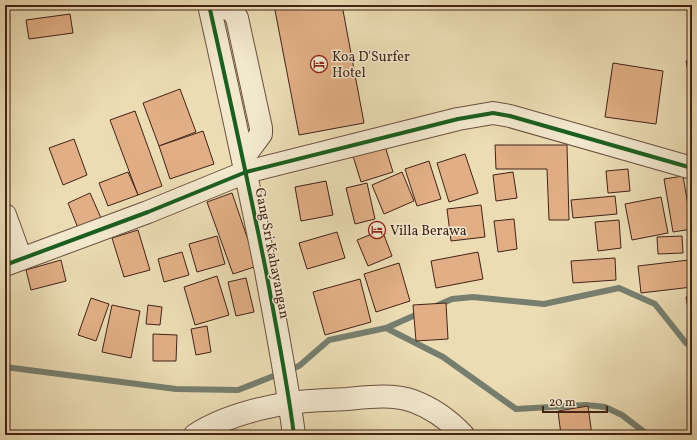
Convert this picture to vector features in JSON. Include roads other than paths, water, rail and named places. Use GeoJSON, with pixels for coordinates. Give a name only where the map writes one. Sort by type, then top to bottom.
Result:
{"type":"FeatureCollection","features":[{"type":"Feature","properties":{"kind":"street","name":"Gang Sri Kahayangan"},"geometry":{"type":"LineString","coordinates":[[209,5],[245,165],[290,402],[294,435]]}},
{"type":"Feature","properties":{"kind":"street"},"geometry":{"type":"LineString","coordinates":[[222,5],[233,12],[237,18],[261,128],[261,134],[245,165]]}},
{"type":"Feature","properties":{"kind":"street"},"geometry":{"type":"LineString","coordinates":[[5,215],[13,262],[148,212],[245,165],[458,119],[493,113],[510,116],[692,168]]}},
{"type":"Feature","properties":{"kind":"street"},"geometry":{"type":"LineString","coordinates":[[195,435],[216,424],[250,411],[290,402],[371,397],[394,397],[413,401],[432,410],[450,422],[463,435]]}},
{"type":"Feature","properties":{"kind":"waterway"},"geometry":{"type":"LineString","coordinates":[[436,306],[452,299],[473,297],[544,304],[619,288],[655,304],[686,343],[692,346]]}},
{"type":"Feature","properties":{"kind":"waterway"},"geometry":{"type":"LineString","coordinates":[[386,328],[420,313]]}},
{"type":"Feature","properties":{"kind":"waterway"},"geometry":{"type":"LineString","coordinates":[[5,367],[176,389],[238,390],[299,366],[329,340],[386,328],[443,357],[516,409],[586,405],[605,407],[622,415],[648,435]]}},
{"type":"Feature","properties":{"kind":"place","name":"Koa D'Surfer Hotel"},"geometry":{"type":"Point","coordinates":[319,64]}},
{"type":"Feature","properties":{"kind":"place","name":"Villa Berawa"},"geometry":{"type":"Point","coordinates":[377,230]}}]}
